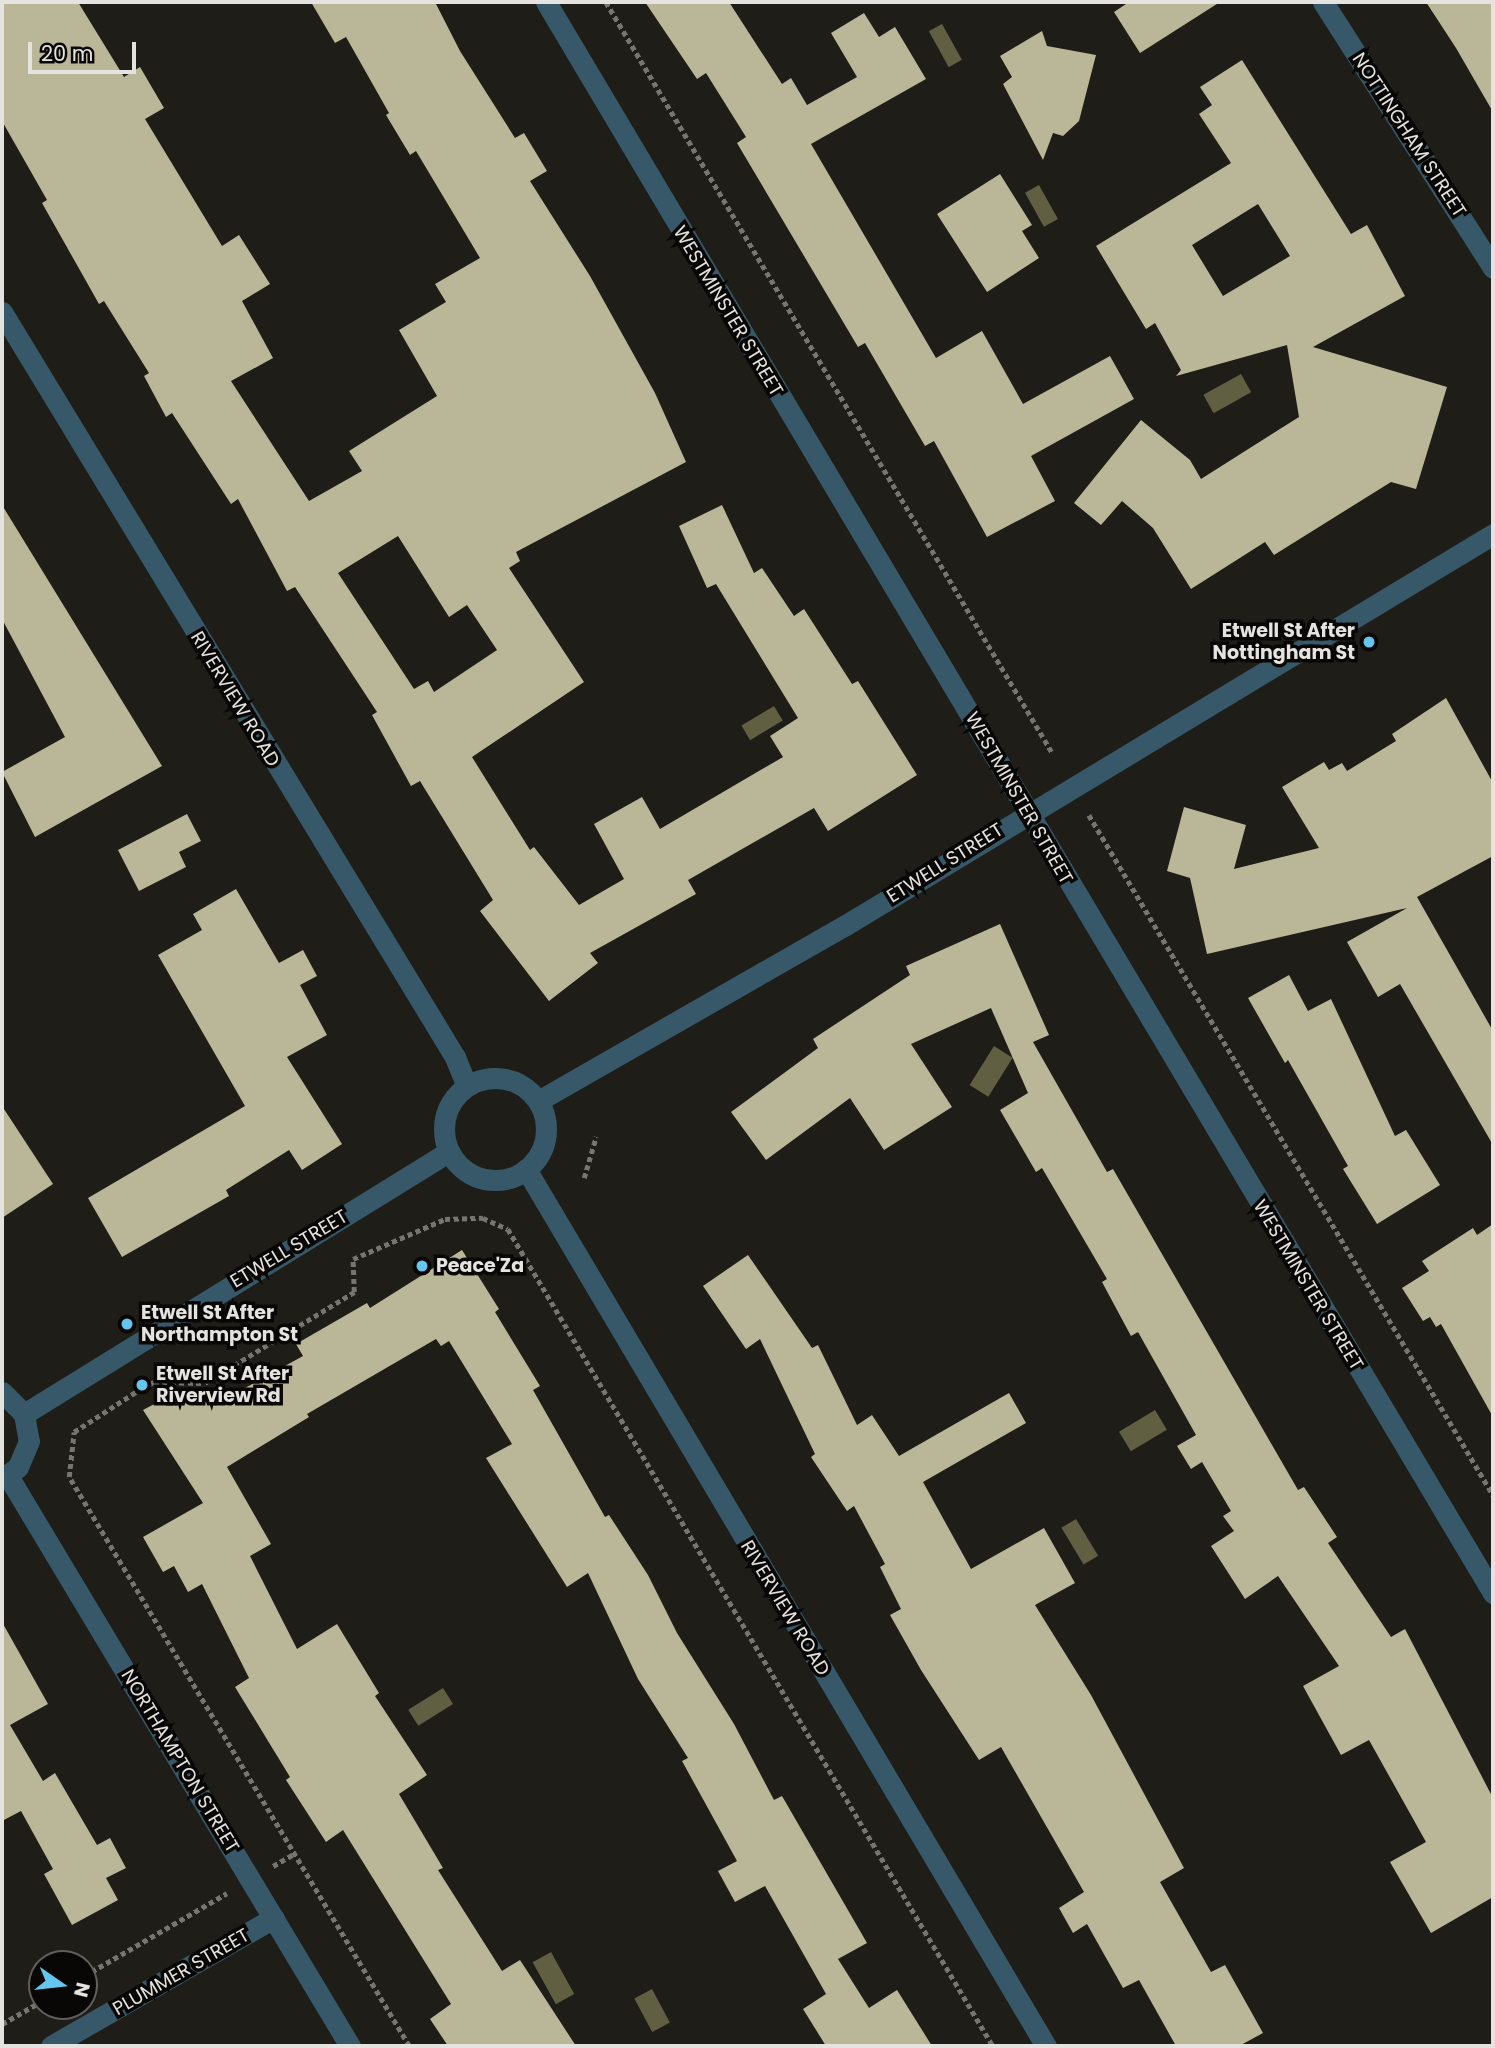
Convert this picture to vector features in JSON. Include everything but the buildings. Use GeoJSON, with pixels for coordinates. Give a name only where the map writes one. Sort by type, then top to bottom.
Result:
{"type":"FeatureCollection","features":[{"type":"Feature","properties":{"kind":"street","name":"WESTMINSTER STREET"},"geometry":{"type":"LineString","coordinates":[[545,2],[1493,1593]]}},
{"type":"Feature","properties":{"kind":"street","name":"NOTTINGHAM STREET"},"geometry":{"type":"LineString","coordinates":[[1323,2],[1493,268]]}},
{"type":"Feature","properties":{"kind":"street","name":"RIVERVIEW ROAD"},"geometry":{"type":"LineString","coordinates":[[2,312],[455,1057],[467,1086]]}},
{"type":"Feature","properties":{"kind":"street","name":"ETWELL STREET"},"geometry":{"type":"LineString","coordinates":[[537,1101],[844,926],[1027,811],[1493,534]]}},
{"type":"Feature","properties":{"kind":"street"},"geometry":{"type":"LineString","coordinates":[[482,1079],[506,1080],[527,1089],[537,1101],[545,1122],[543,1145],[526,1169],[513,1177],[484,1179],[464,1168],[449,1152],[445,1137],[448,1108],[467,1086],[482,1079]]}},
{"type":"Feature","properties":{"kind":"street","name":"ETWELL STREET"},"geometry":{"type":"LineString","coordinates":[[24,1414],[449,1152]]}},
{"type":"Feature","properties":{"kind":"street","name":"RIVERVIEW ROAD"},"geometry":{"type":"LineString","coordinates":[[526,1169],[1046,2046]]}},
{"type":"Feature","properties":{"kind":"street"},"geometry":{"type":"LineString","coordinates":[[2,1392],[24,1414],[29,1441],[26,1455],[5,1478]]}},
{"type":"Feature","properties":{"kind":"street","name":"NORTHAMPTON STREET"},"geometry":{"type":"LineString","coordinates":[[5,1478],[350,2046]]}},
{"type":"Feature","properties":{"kind":"street","name":"PLUMMER STREET"},"geometry":{"type":"LineString","coordinates":[[51,2046],[274,1918]]}},
{"type":"Feature","properties":{"kind":"path"},"geometry":{"type":"LineString","coordinates":[[606,2],[1053,754]]}},
{"type":"Feature","properties":{"kind":"path"},"geometry":{"type":"LineString","coordinates":[[1089,815],[1493,1495]]}},
{"type":"Feature","properties":{"kind":"path"},"geometry":{"type":"LineString","coordinates":[[584,1178],[596,1137]]}},
{"type":"Feature","properties":{"kind":"path"},"geometry":{"type":"LineString","coordinates":[[409,2046],[69,1477],[74,1432],[154,1382],[205,1382],[354,1292],[353,1259],[445,1219],[482,1218],[508,1229],[993,2046]]}},
{"type":"Feature","properties":{"kind":"path"},"geometry":{"type":"LineString","coordinates":[[98,1968],[294,1854]]}},
{"type":"Feature","properties":{"kind":"path"},"geometry":{"type":"LineString","coordinates":[[2,2024],[28,2009]]}},
{"type":"Feature","properties":{"kind":"shaded area"},"geometry":{"type":"Polygon","coordinates":[[[942,24],[962,60],[949,67],[929,31],[942,24]]]}},
{"type":"Feature","properties":{"kind":"shaded area"},"geometry":{"type":"Polygon","coordinates":[[[1039,185],[1058,219],[1044,227],[1025,193],[1039,185]]]}},
{"type":"Feature","properties":{"kind":"shaded area"},"geometry":{"type":"Polygon","coordinates":[[[1241,374],[1251,392],[1214,413],[1203,395],[1241,374]]]}},
{"type":"Feature","properties":{"kind":"shaded area"},"geometry":{"type":"Polygon","coordinates":[[[774,706],[783,721],[750,740],[741,726],[774,706]]]}},
{"type":"Feature","properties":{"kind":"shaded area"},"geometry":{"type":"Polygon","coordinates":[[[994,1046],[1013,1058],[988,1097],[970,1085],[994,1046]]]}},
{"type":"Feature","properties":{"kind":"shaded area"},"geometry":{"type":"Polygon","coordinates":[[[1155,1410],[1167,1430],[1131,1451],[1119,1432],[1155,1410]]]}},
{"type":"Feature","properties":{"kind":"shaded area"},"geometry":{"type":"Polygon","coordinates":[[[1076,1519],[1098,1556],[1084,1565],[1061,1528],[1076,1519]]]}},
{"type":"Feature","properties":{"kind":"shaded area"},"geometry":{"type":"Polygon","coordinates":[[[443,1688],[453,1704],[418,1726],[408,1710],[443,1688]]]}},
{"type":"Feature","properties":{"kind":"shaded area"},"geometry":{"type":"Polygon","coordinates":[[[551,1952],[574,1994],[556,2004],[533,1962],[551,1952]]]}},
{"type":"Feature","properties":{"kind":"shaded area"},"geometry":{"type":"Polygon","coordinates":[[[652,1989],[670,2023],[652,2032],[634,1998],[652,1989]]]}},
{"type":"Feature","properties":{"kind":"place","name":"Etwell St After Nottingham St"},"geometry":{"type":"Point","coordinates":[1369,642]}},
{"type":"Feature","properties":{"kind":"place","name":"Peace'Za"},"geometry":{"type":"Point","coordinates":[422,1266]}},
{"type":"Feature","properties":{"kind":"place","name":"Etwell St After Northampton St"},"geometry":{"type":"Point","coordinates":[127,1324]}},
{"type":"Feature","properties":{"kind":"place","name":"Etwell St After Riverview Rd"},"geometry":{"type":"Point","coordinates":[142,1385]}}]}
